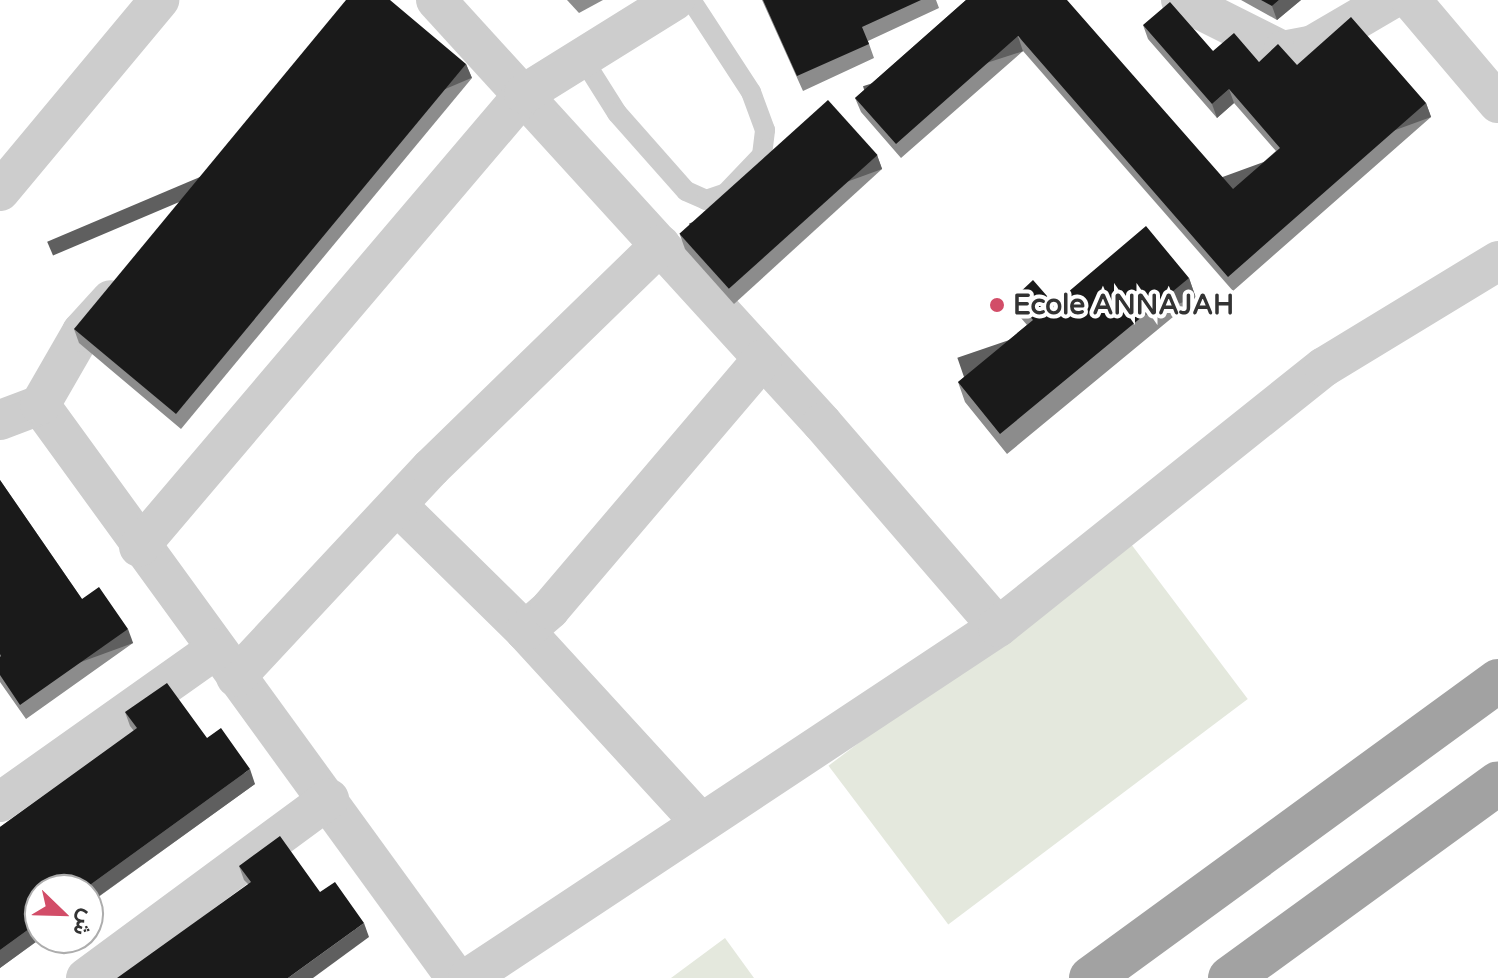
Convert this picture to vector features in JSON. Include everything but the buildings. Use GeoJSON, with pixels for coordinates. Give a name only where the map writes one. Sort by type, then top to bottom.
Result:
{"type":"FeatureCollection","features":[{"type":"Feature","properties":{"kind":"highway"},"geometry":{"type":"LineString","coordinates":[[1091,978],[1498,681]]}},
{"type":"Feature","properties":{"kind":"highway"},"geometry":{"type":"LineString","coordinates":[[1230,978],[1498,783]]}},
{"type":"Feature","properties":{"kind":"street"},"geometry":{"type":"LineString","coordinates":[[0,191],[159,0]]}},
{"type":"Feature","properties":{"kind":"street"},"geometry":{"type":"LineString","coordinates":[[436,0],[763,359],[998,627]]}},
{"type":"Feature","properties":{"kind":"street"},"geometry":{"type":"LineString","coordinates":[[139,547],[524,94],[675,0]]}},
{"type":"Feature","properties":{"kind":"street"},"geometry":{"type":"LineString","coordinates":[[1181,0],[1283,51],[1313,45],[1390,0]]}},
{"type":"Feature","properties":{"kind":"street"},"geometry":{"type":"LineString","coordinates":[[1411,0],[1498,103]]}},
{"type":"Feature","properties":{"kind":"street"},"geometry":{"type":"LineString","coordinates":[[4,790],[226,663],[397,505],[544,354],[660,245]]}},
{"type":"Feature","properties":{"kind":"street"},"geometry":{"type":"LineString","coordinates":[[468,978],[998,627],[1324,367],[1498,261]]}},
{"type":"Feature","properties":{"kind":"street"},"geometry":{"type":"LineString","coordinates":[[0,420],[40,405],[82,332],[139,268]]}},
{"type":"Feature","properties":{"kind":"street"},"geometry":{"type":"LineString","coordinates":[[525,631],[550,609],[763,359]]}},
{"type":"Feature","properties":{"kind":"street"},"geometry":{"type":"LineString","coordinates":[[40,405],[139,547],[329,799],[456,978]]}},
{"type":"Feature","properties":{"kind":"street"},"geometry":{"type":"LineString","coordinates":[[397,505],[525,631],[701,823]]}},
{"type":"Feature","properties":{"kind":"street"},"geometry":{"type":"LineString","coordinates":[[86,978],[329,799]]}},
{"type":"Feature","properties":{"kind":"lane"},"geometry":{"type":"LineString","coordinates":[[583,59],[617,113],[686,191],[706,200],[726,193],[762,155],[765,130],[751,92],[691,0]]}},
{"type":"Feature","properties":{"kind":"shaded area"},"geometry":{"type":"Polygon","coordinates":[[[1128,540],[1248,699],[948,925],[829,766],[1128,540]]]}},
{"type":"Feature","properties":{"kind":"shaded area"},"geometry":{"type":"Polygon","coordinates":[[[725,938],[754,978],[671,978],[725,938]]]}},
{"type":"Feature","properties":{"kind":"place","name":"Ecole ANNAJAH"},"geometry":{"type":"Point","coordinates":[997,305]}}]}
